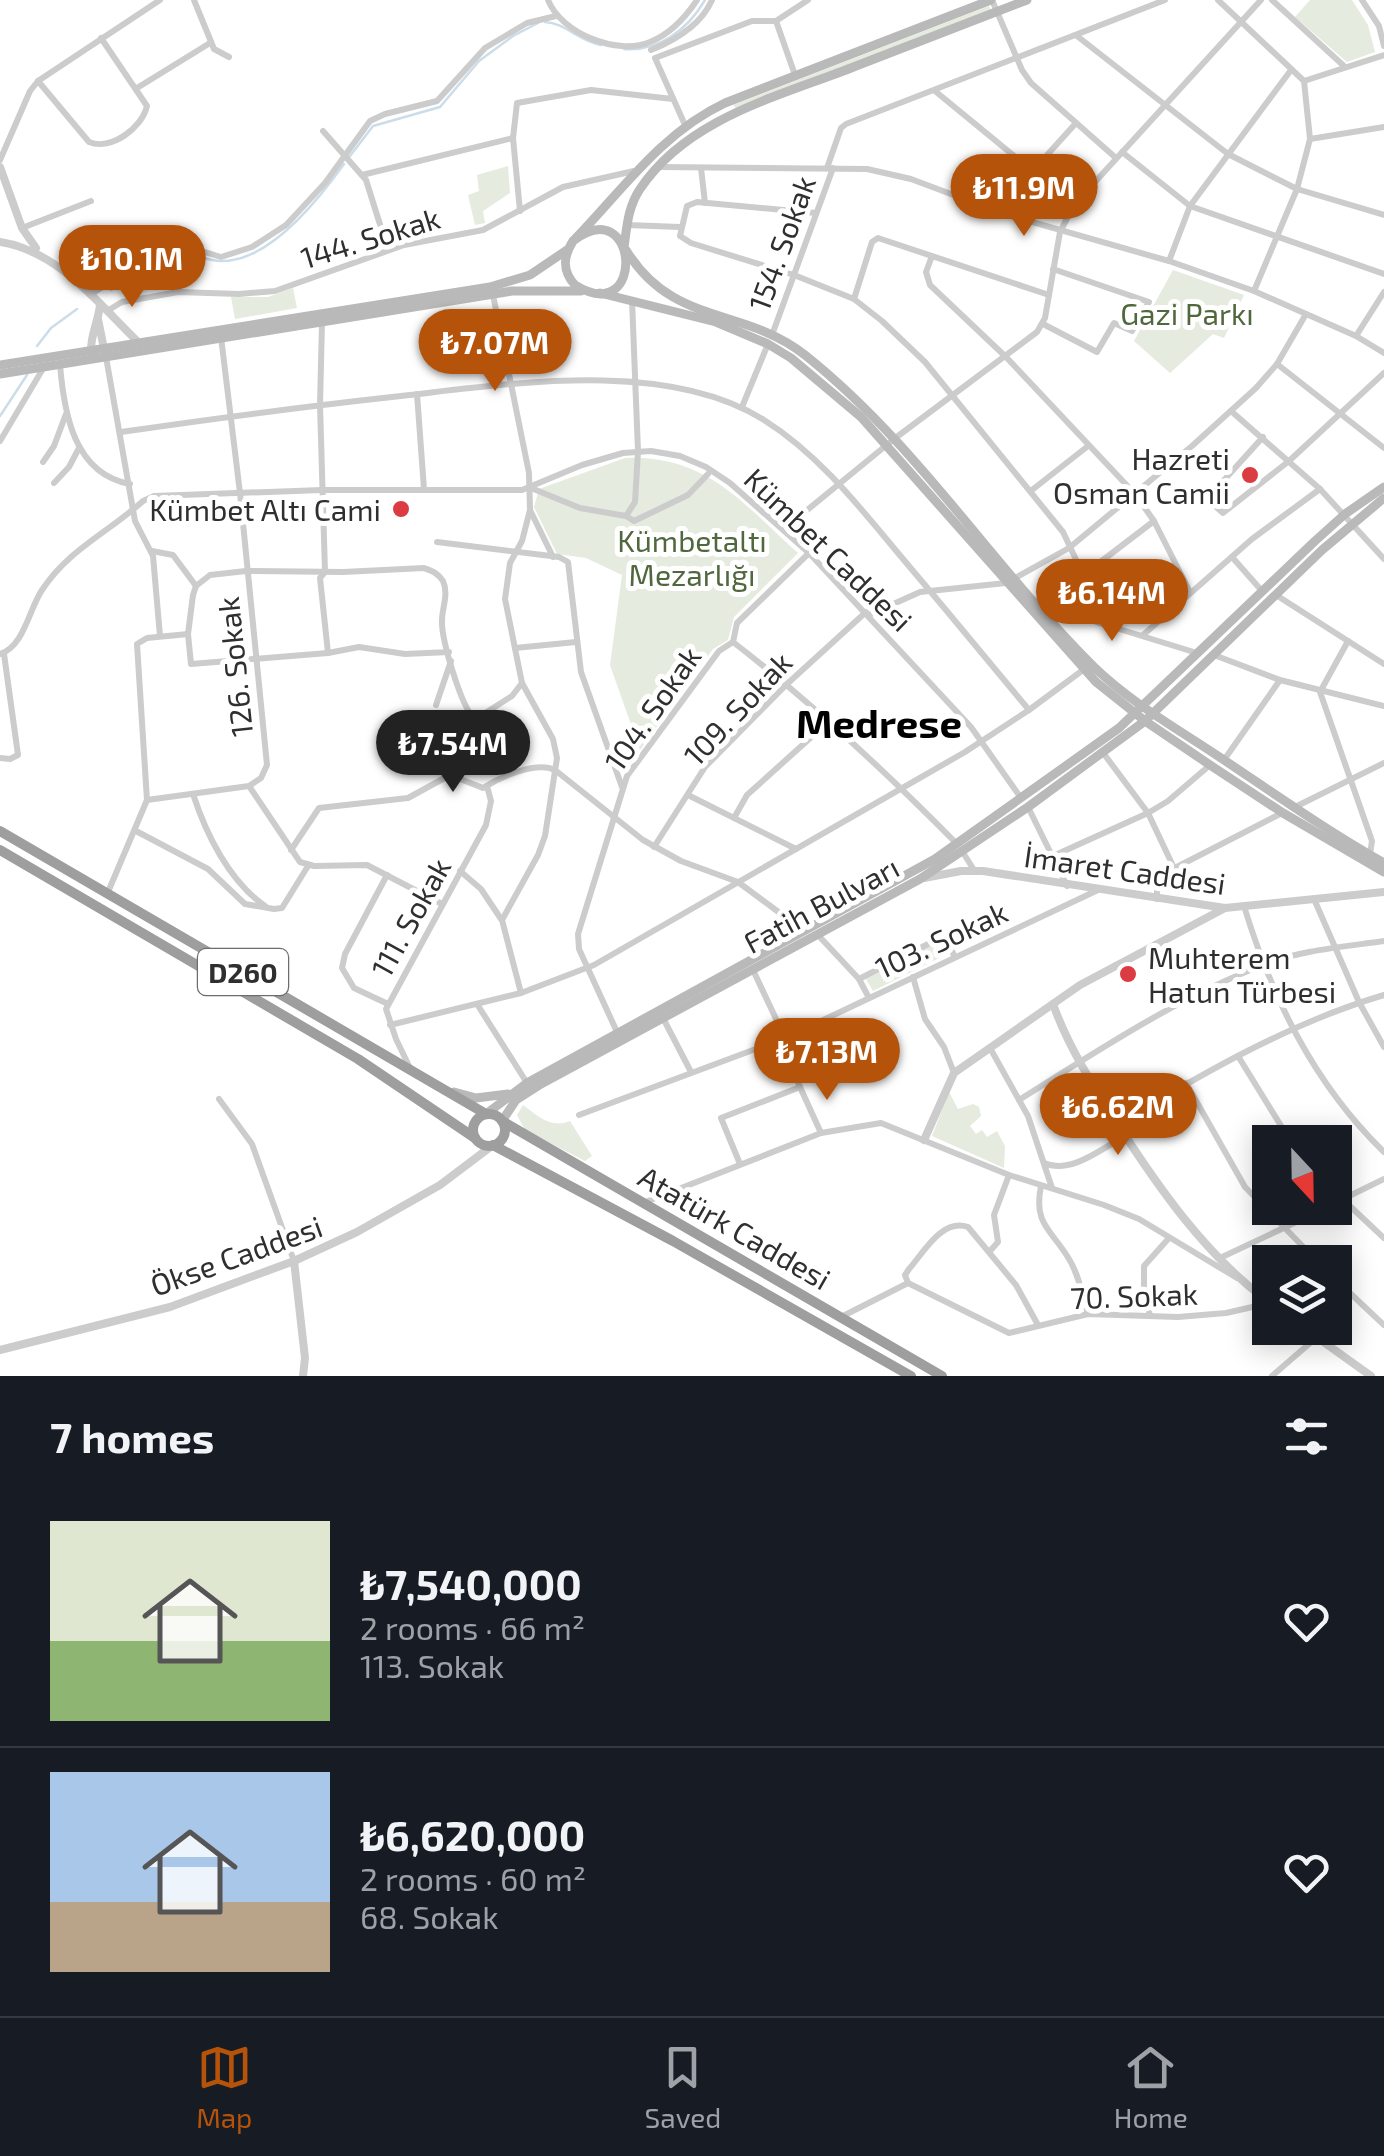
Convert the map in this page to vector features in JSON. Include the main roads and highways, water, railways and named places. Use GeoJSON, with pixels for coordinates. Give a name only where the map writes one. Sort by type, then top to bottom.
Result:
{"type":"FeatureCollection","features":[{"type":"Feature","properties":{"kind":"highway","name":"D260"},"geometry":{"type":"LineString","coordinates":[[0,831],[486,1114]]}},
{"type":"Feature","properties":{"kind":"highway","name":"D260"},"geometry":{"type":"LineString","coordinates":[[0,850],[358,1059],[475,1138]]}},
{"type":"Feature","properties":{"kind":"highway"},"geometry":{"type":"LineString","coordinates":[[493,1145],[504,1136],[502,1122],[496,1115],[486,1114],[474,1123],[475,1138],[483,1145],[493,1145],[673,1240],[910,1376]]}},
{"type":"Feature","properties":{"kind":"highway","name":"Atatürk Caddesi"},"geometry":{"type":"LineString","coordinates":[[502,1122],[942,1376]]}},
{"type":"Feature","properties":{"kind":"main road"},"geometry":{"type":"LineString","coordinates":[[584,291],[566,273],[570,246],[685,125],[725,103],[795,74],[992,0]]}},
{"type":"Feature","properties":{"kind":"main road"},"geometry":{"type":"LineString","coordinates":[[600,293],[616,288],[625,277],[627,225],[638,191],[686,141],[726,118],[1027,0]]}},
{"type":"Feature","properties":{"kind":"main road"},"geometry":{"type":"LineString","coordinates":[[105,352],[137,342],[506,284],[530,274],[589,231],[604,231],[617,238],[651,284],[670,298],[770,339],[891,442],[1083,670],[1384,862]]}},
{"type":"Feature","properties":{"kind":"main road"},"geometry":{"type":"LineString","coordinates":[[0,365],[221,338],[526,290],[584,291],[632,299],[770,339]]}},
{"type":"Feature","properties":{"kind":"main road"},"geometry":{"type":"LineString","coordinates":[[0,374],[60,365],[91,354]]}},
{"type":"Feature","properties":{"kind":"main road"},"geometry":{"type":"LineString","coordinates":[[1349,518],[1384,488]]}},
{"type":"Feature","properties":{"kind":"main road"},"geometry":{"type":"LineString","coordinates":[[1349,518],[1384,498]]}},
{"type":"Feature","properties":{"kind":"main road","name":"Fatih Bulvarı"},"geometry":{"type":"LineString","coordinates":[[1025,802],[1098,744],[1349,518]]}},
{"type":"Feature","properties":{"kind":"main road","name":"Fatih Bulvarı"},"geometry":{"type":"LineString","coordinates":[[486,1114],[920,879],[1025,802],[1104,754],[1146,721],[1349,518]]}},
{"type":"Feature","properties":{"kind":"main road"},"geometry":{"type":"LineString","coordinates":[[1011,581],[1139,708],[1146,721],[1283,813],[1384,872]]}},
{"type":"Feature","properties":{"kind":"main road","name":"Fatih Bulvarı"},"geometry":{"type":"LineString","coordinates":[[502,1122],[513,1097],[527,1083],[960,847]]}},
{"type":"Feature","properties":{"kind":"main road"},"geometry":{"type":"LineString","coordinates":[[444,1088],[476,1098],[513,1097],[518,1132]]}},
{"type":"Feature","properties":{"kind":"waterway"},"geometry":{"type":"LineString","coordinates":[[624,49],[649,47],[671,36],[705,0]]}},
{"type":"Feature","properties":{"kind":"waterway"},"geometry":{"type":"LineString","coordinates":[[545,22],[601,45]]}},
{"type":"Feature","properties":{"kind":"waterway"},"geometry":{"type":"LineString","coordinates":[[350,156],[373,126],[440,107],[479,61],[538,23]]}},
{"type":"Feature","properties":{"kind":"waterway"},"geometry":{"type":"LineString","coordinates":[[111,290],[182,252],[221,261],[257,251],[292,226],[344,164]]}},
{"type":"Feature","properties":{"kind":"waterway"},"geometry":{"type":"LineString","coordinates":[[37,346],[51,328],[77,309]]}},
{"type":"Feature","properties":{"kind":"waterway"},"geometry":{"type":"LineString","coordinates":[[0,416],[27,375]]}},
{"type":"Feature","properties":{"kind":"place","name":"Hazreti Osman Camii"},"geometry":{"type":"Point","coordinates":[1250,475]}},
{"type":"Feature","properties":{"kind":"place","name":"Kümbet Altı Cami"},"geometry":{"type":"Point","coordinates":[401,509]}},
{"type":"Feature","properties":{"kind":"place","name":"Muhterem Hatun Türbesi"},"geometry":{"type":"Point","coordinates":[1128,974]}},
{"type":"Feature","properties":{"kind":"district","name":"Medrese"},"geometry":{"type":"Point","coordinates":[879,722]}},
{"type":"Feature","properties":{"kind":"park label","name":"Gazi Parkı"},"geometry":{"type":"Point","coordinates":[1187,313]}},
{"type":"Feature","properties":{"kind":"park label","name":"Kümbetaltı Mezarlığı"},"geometry":{"type":"Point","coordinates":[692,557]}}]}
